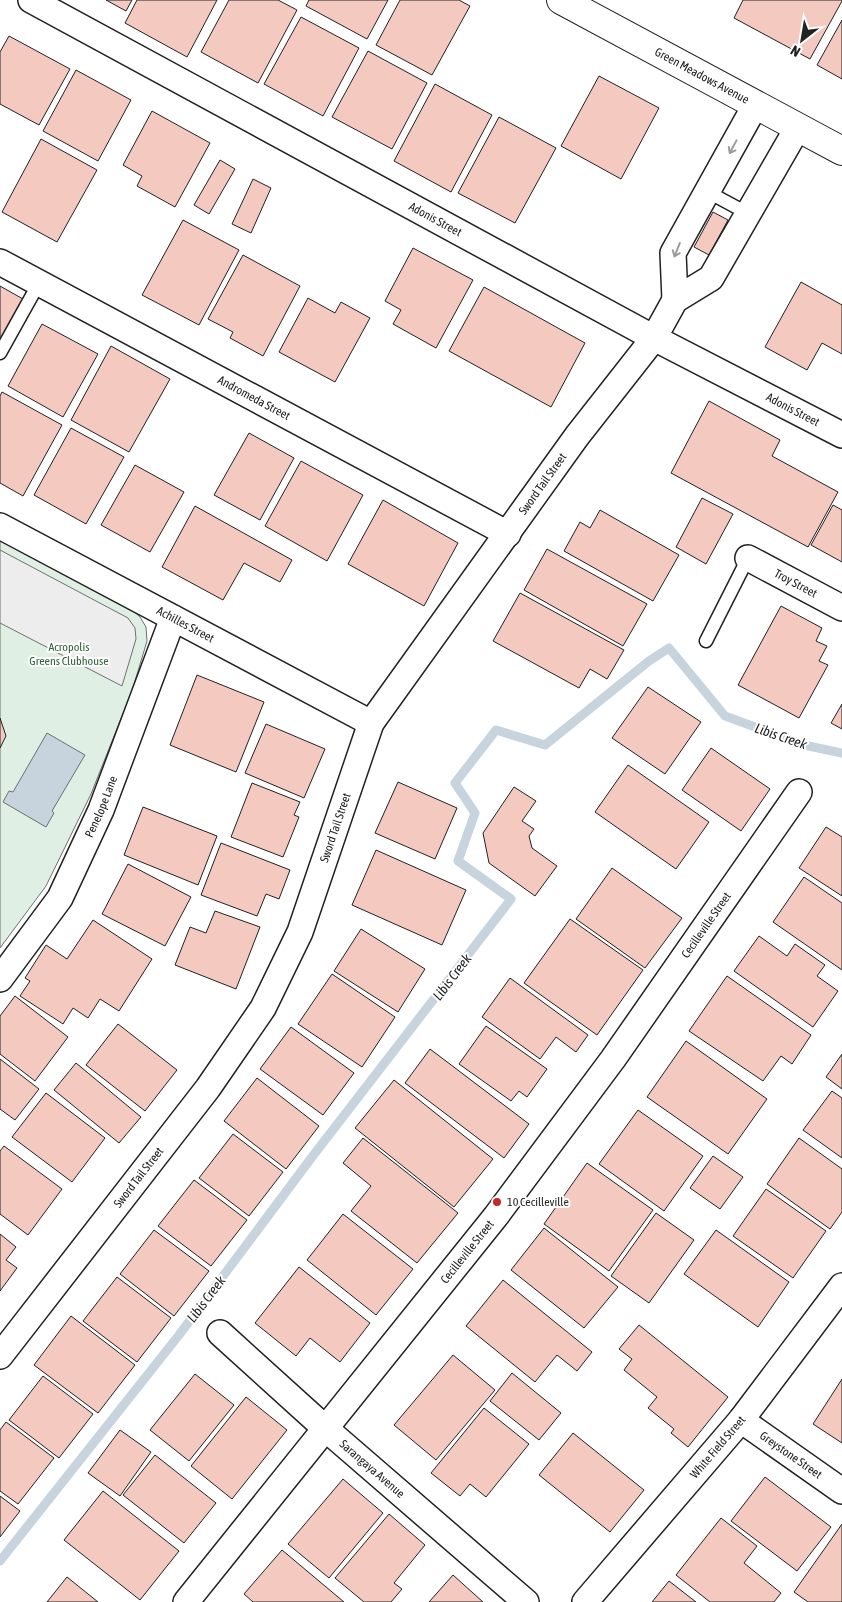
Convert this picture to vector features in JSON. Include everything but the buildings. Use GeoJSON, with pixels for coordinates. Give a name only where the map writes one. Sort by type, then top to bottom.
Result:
{"type":"FeatureCollection","features":[{"type":"Feature","properties":{"kind":"street","name":"Adonis Street"},"geometry":{"type":"LineString","coordinates":[[31,0],[654,338],[842,435]]}},
{"type":"Feature","properties":{"kind":"street","name":"Green Meadows Avenue"},"geometry":{"type":"LineString","coordinates":[[561,0],[842,151]]}},
{"type":"Feature","properties":{"kind":"street"},"geometry":{"type":"LineString","coordinates":[[675,300],[674,253],[756,104]]}},
{"type":"Feature","properties":{"kind":"street","name":"Sword Tail Street"},"geometry":{"type":"LineString","coordinates":[[0,1356],[208,1088],[263,1008],[300,932],[371,723],[577,436],[654,338],[675,300],[711,278],[798,127]]}},
{"type":"Feature","properties":{"kind":"street","name":"Andromeda Street"},"geometry":{"type":"LineString","coordinates":[[0,262],[508,534]]}},
{"type":"Feature","properties":{"kind":"street","name":"Achilles Street"},"geometry":{"type":"LineString","coordinates":[[0,526],[371,723]]}},
{"type":"Feature","properties":{"kind":"street","name":"Troy Street"},"geometry":{"type":"LineString","coordinates":[[748,558],[842,608]]}},
{"type":"Feature","properties":{"kind":"street","name":"Penelope Lane"},"geometry":{"type":"LineString","coordinates":[[0,979],[60,898],[101,810],[173,618]]}},
{"type":"Feature","properties":{"kind":"street","name":"Cecilleville Street"},"geometry":{"type":"LineString","coordinates":[[186,1602],[496,1216],[613,1059],[799,792]]}},
{"type":"Feature","properties":{"kind":"street","name":"White Field Street"},"geometry":{"type":"LineString","coordinates":[[585,1602],[741,1420],[842,1286]]}},
{"type":"Feature","properties":{"kind":"street","name":"Sarangaya Avenue"},"geometry":{"type":"LineString","coordinates":[[220,1333],[526,1602]]}},
{"type":"Feature","properties":{"kind":"street","name":"Greystone Street"},"geometry":{"type":"LineString","coordinates":[[741,1420],[842,1491]]}},
{"type":"Feature","properties":{"kind":"lane"},"geometry":{"type":"LineString","coordinates":[[708,192],[747,213]]}},
{"type":"Feature","properties":{"kind":"lane"},"geometry":{"type":"LineString","coordinates":[[0,353],[39,283]]}},
{"type":"Feature","properties":{"kind":"lane"},"geometry":{"type":"LineString","coordinates":[[706,641],[748,558]]}},
{"type":"Feature","properties":{"kind":"green space","name":"Acropolis Greens Clubhouse"},"geometry":{"type":"Polygon","coordinates":[[[0,539],[127,605],[140,617],[146,627],[147,641],[132,691],[91,794],[46,886],[0,948],[0,539]]]}},
{"type":"Feature","properties":{"kind":"shaded area"},"geometry":{"type":"Polygon","coordinates":[[[0,550],[128,618],[135,628],[136,639],[122,686],[0,623],[0,550]]]}},
{"type":"Feature","properties":{"kind":"shaded area"},"geometry":{"type":"Polygon","coordinates":[[[47,733],[85,755],[52,811],[54,813],[46,827],[3,802],[9,791],[13,792],[47,733]]]}},
{"type":"Feature","properties":{"kind":"waterway","name":"Libis Creek"},"geometry":{"type":"LineString","coordinates":[[0,1561],[179,1335],[312,1157],[511,899],[458,861],[475,813],[455,783],[496,730],[545,745],[649,661],[669,648],[725,716],[804,745],[842,753]]}},
{"type":"Feature","properties":{"kind":"place","name":"10 Cecilleville"},"geometry":{"type":"Point","coordinates":[497,1202]}}]}
